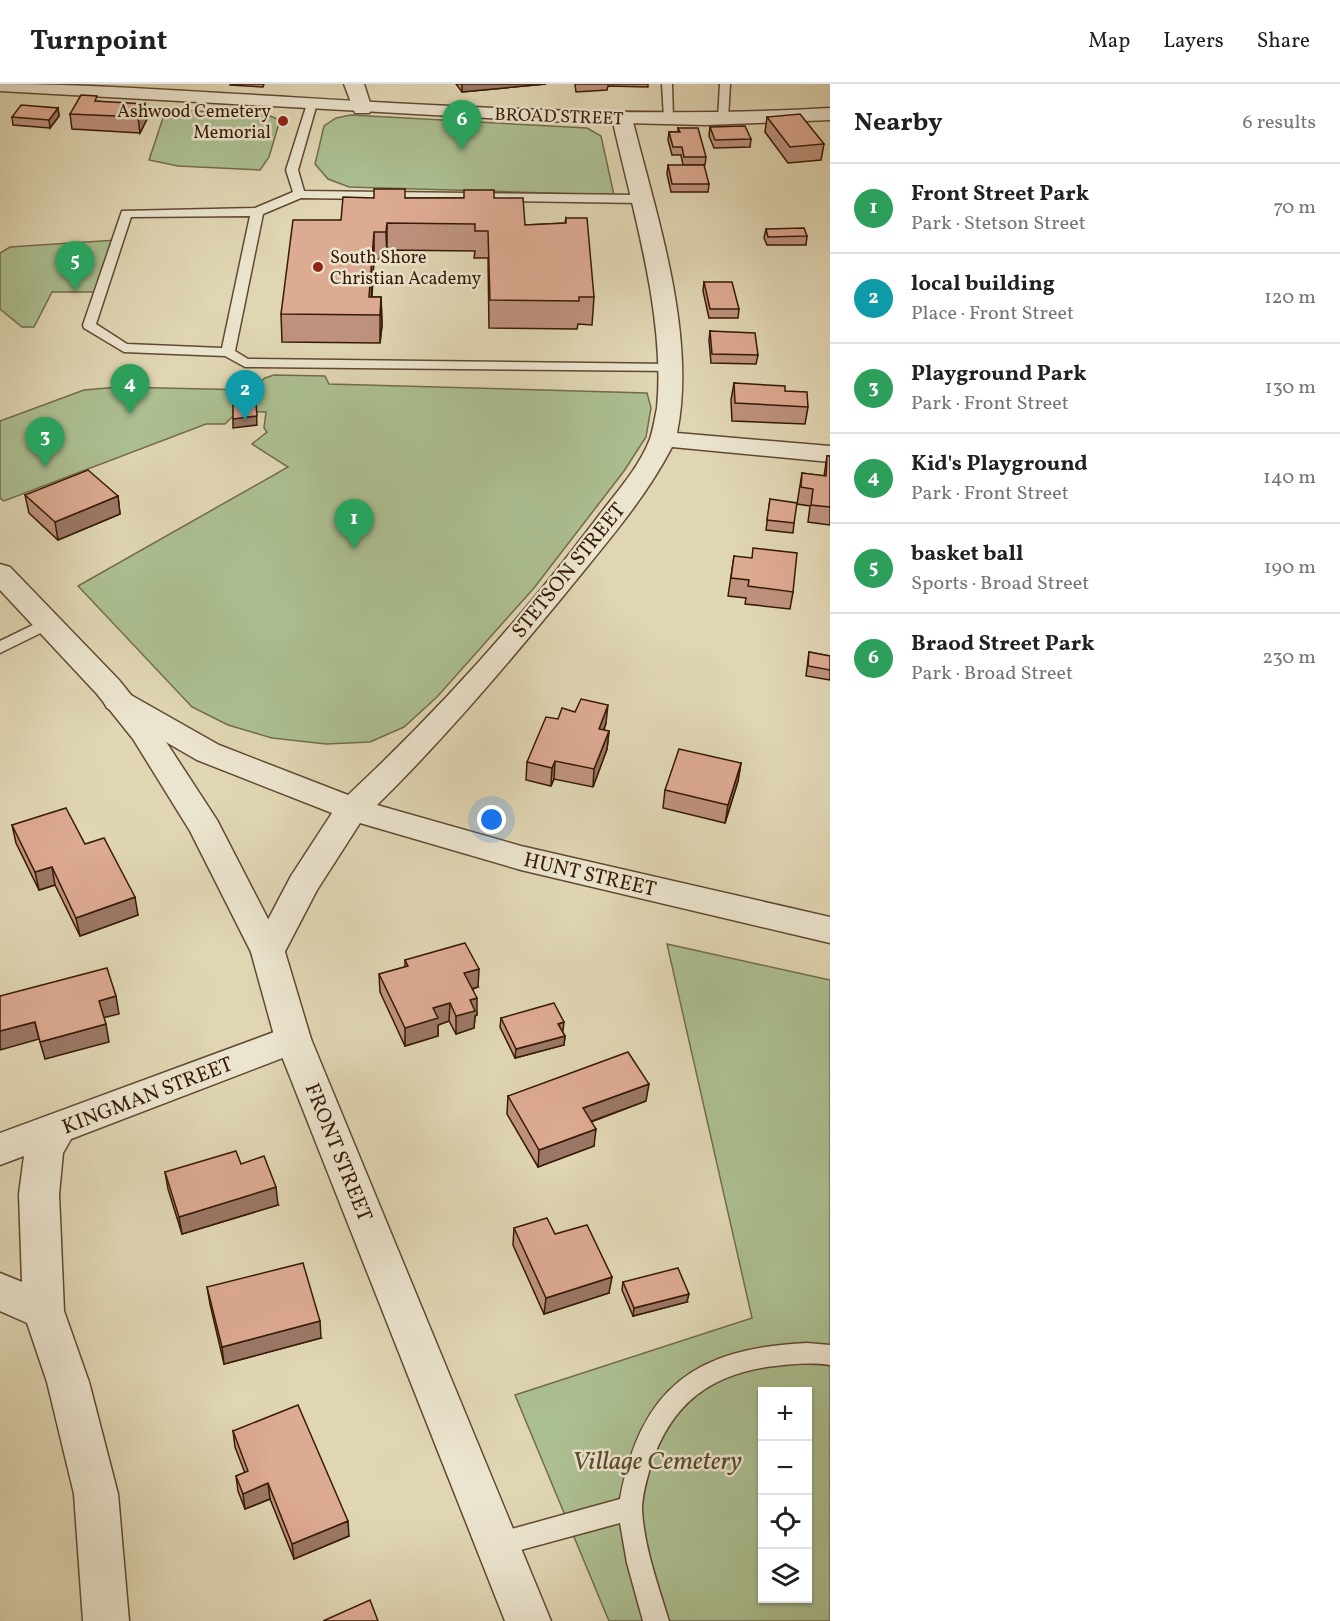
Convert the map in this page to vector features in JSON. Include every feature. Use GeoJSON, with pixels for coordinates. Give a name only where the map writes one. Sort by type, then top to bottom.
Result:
{"type":"FeatureCollection","features":[{"type":"Feature","properties":{"kind":"street"},"geometry":{"type":"LineString","coordinates":[[354,84],[362,109]]}},
{"type":"Feature","properties":{"kind":"street","name":"BROAD STREET"},"geometry":{"type":"LineString","coordinates":[[0,85],[362,109],[622,118],[723,119],[830,114]]}},
{"type":"Feature","properties":{"kind":"street","name":"STETSON STREET"},"geometry":{"type":"LineString","coordinates":[[268,952],[303,885],[351,810],[404,760],[514,637],[596,538],[648,468],[663,439],[669,410],[671,368],[658,270],[622,118]]}},
{"type":"Feature","properties":{"kind":"street"},"geometry":{"type":"LineString","coordinates":[[663,439],[830,454]]}},
{"type":"Feature","properties":{"kind":"street","name":"FRONT STREET"},"geometry":{"type":"LineString","coordinates":[[0,573],[118,700],[144,732],[205,828],[268,952],[293,1039],[499,1544],[528,1621]]}},
{"type":"Feature","properties":{"kind":"street","name":"FRONT STREET"},"geometry":{"type":"LineString","coordinates":[[118,700],[218,757],[351,810]]}},
{"type":"Feature","properties":{"kind":"street","name":"HUNT STREET"},"geometry":{"type":"LineString","coordinates":[[351,810],[525,858],[830,930]]}},
{"type":"Feature","properties":{"kind":"street","name":"KINGMAN STREET"},"geometry":{"type":"LineString","coordinates":[[0,1149],[56,1130],[293,1039]]}},
{"type":"Feature","properties":{"kind":"street"},"geometry":{"type":"LineString","coordinates":[[56,1130],[44,1153],[39,1194],[43,1311],[68,1382],[96,1494],[106,1621]]}},
{"type":"Feature","properties":{"kind":"street"},"geometry":{"type":"LineString","coordinates":[[0,1290],[43,1311]]}},
{"type":"Feature","properties":{"kind":"lane"},"geometry":{"type":"LineString","coordinates":[[667,84],[669,117]]}},
{"type":"Feature","properties":{"kind":"lane"},"geometry":{"type":"LineString","coordinates":[[723,119],[725,84]]}},
{"type":"Feature","properties":{"kind":"lane"},"geometry":{"type":"LineString","coordinates":[[299,194],[292,170],[311,107]]}},
{"type":"Feature","properties":{"kind":"lane"},"geometry":{"type":"LineString","coordinates":[[641,199],[299,194],[257,212],[126,214],[89,325],[124,348],[228,352],[245,363],[671,368]]}},
{"type":"Feature","properties":{"kind":"lane"},"geometry":{"type":"LineString","coordinates":[[228,352],[257,212]]}},
{"type":"Feature","properties":{"kind":"lane"},"geometry":{"type":"LineString","coordinates":[[0,648],[46,623]]}},
{"type":"Feature","properties":{"kind":"lane"},"geometry":{"type":"LineString","coordinates":[[656,1621],[639,1563],[630,1509],[634,1475],[646,1439],[668,1405],[703,1375],[763,1355],[830,1355]]}},
{"type":"Feature","properties":{"kind":"lane"},"geometry":{"type":"LineString","coordinates":[[499,1544],[630,1509]]}},
{"type":"Feature","properties":{"kind":"green space"},"geometry":{"type":"Polygon","coordinates":[[[166,109],[270,116],[280,120],[269,157],[260,170],[178,166],[149,160],[166,109]]]}},
{"type":"Feature","properties":{"kind":"green space"},"geometry":{"type":"Polygon","coordinates":[[[351,115],[587,128],[601,136],[614,195],[349,187],[328,179],[315,164],[324,126],[336,118],[351,115]]]}},
{"type":"Feature","properties":{"kind":"green space"},"geometry":{"type":"Polygon","coordinates":[[[116,240],[97,292],[52,292],[34,327],[22,327],[0,309],[0,253],[10,247],[116,240]]]}},
{"type":"Feature","properties":{"kind":"green space"},"geometry":{"type":"Polygon","coordinates":[[[274,375],[325,376],[329,384],[647,393],[651,408],[646,437],[624,471],[534,588],[437,697],[404,727],[370,742],[326,744],[272,738],[228,725],[192,707],[78,586],[288,467],[252,444],[267,432],[264,428],[266,412],[233,411],[234,415],[225,424],[206,424],[4,501],[0,498],[0,421],[84,390],[119,387],[251,390],[265,378],[274,375]]]}},
{"type":"Feature","properties":{"kind":"green space","name":"Village Cemetery"},"geometry":{"type":"Polygon","coordinates":[[[667,944],[830,980],[830,1621],[609,1621],[515,1395],[752,1318],[667,944]]]}},
{"type":"Feature","properties":{"kind":"building"},"geometry":{"type":"Polygon","coordinates":[[[81,95],[97,96],[95,101],[145,104],[138,117],[70,114],[81,95]]]}},
{"type":"Feature","properties":{"kind":"building"},"geometry":{"type":"Polygon","coordinates":[[[21,105],[58,108],[49,120],[12,117],[21,105]]]}},
{"type":"Feature","properties":{"kind":"building"},"geometry":{"type":"Polygon","coordinates":[[[800,114],[824,144],[790,147],[767,117],[800,114]]]}},
{"type":"Feature","properties":{"kind":"building"},"geometry":{"type":"Polygon","coordinates":[[[745,126],[751,139],[715,140],[710,127],[745,126]]]}},
{"type":"Feature","properties":{"kind":"building"},"geometry":{"type":"Polygon","coordinates":[[[678,128],[698,128],[706,157],[684,157],[682,147],[673,147],[669,132],[680,132],[678,128]]]}},
{"type":"Feature","properties":{"kind":"building"},"geometry":{"type":"Polygon","coordinates":[[[668,165],[704,165],[709,184],[672,184],[668,165]]]}},
{"type":"Feature","properties":{"kind":"building"},"geometry":{"type":"Polygon","coordinates":[[[374,189],[405,189],[405,198],[464,198],[464,190],[494,190],[494,198],[523,198],[525,225],[566,223],[566,218],[587,218],[594,297],[579,297],[579,301],[490,300],[488,231],[475,231],[475,224],[387,223],[386,232],[374,232],[369,297],[381,297],[380,315],[281,314],[293,220],[341,220],[343,197],[374,198],[374,189]]]}},
{"type":"Feature","properties":{"kind":"building"},"geometry":{"type":"Polygon","coordinates":[[[804,228],[807,236],[768,237],[766,229],[804,228]]]}},
{"type":"Feature","properties":{"kind":"building"},"geometry":{"type":"Polygon","coordinates":[[[704,282],[732,282],[739,309],[710,309],[704,282]]]}},
{"type":"Feature","properties":{"kind":"building"},"geometry":{"type":"Polygon","coordinates":[[[710,331],[755,333],[758,355],[712,354],[710,331]]]}},
{"type":"Feature","properties":{"kind":"building"},"geometry":{"type":"Polygon","coordinates":[[[734,383],[785,386],[785,391],[807,392],[808,407],[735,403],[734,383]]]}},
{"type":"Feature","properties":{"kind":"building"},"geometry":{"type":"Polygon","coordinates":[[[256,404],[257,416],[233,419],[233,405],[256,404]]]}},
{"type":"Feature","properties":{"kind":"building"},"geometry":{"type":"Polygon","coordinates":[[[827,456],[830,456],[830,507],[811,505],[813,489],[801,487],[802,473],[826,476],[827,456]]]}},
{"type":"Feature","properties":{"kind":"building"},"geometry":{"type":"Polygon","coordinates":[[[88,470],[118,496],[55,522],[25,495],[88,470]]]}},
{"type":"Feature","properties":{"kind":"building"},"geometry":{"type":"Polygon","coordinates":[[[770,499],[797,503],[794,523],[767,520],[770,499]]]}},
{"type":"Feature","properties":{"kind":"building"},"geometry":{"type":"Polygon","coordinates":[[[753,548],[797,553],[793,592],[748,586],[749,580],[731,578],[734,556],[752,558],[753,548]]]}},
{"type":"Feature","properties":{"kind":"building"},"geometry":{"type":"Polygon","coordinates":[[[809,652],[830,656],[830,670],[808,666],[809,652]]]}},
{"type":"Feature","properties":{"kind":"building"},"geometry":{"type":"Polygon","coordinates":[[[581,699],[608,705],[599,729],[609,731],[594,769],[555,761],[552,768],[527,762],[546,717],[558,719],[562,708],[575,712],[581,699]]]}},
{"type":"Feature","properties":{"kind":"building"},"geometry":{"type":"Polygon","coordinates":[[[679,749],[741,763],[728,805],[665,790],[679,749]]]}},
{"type":"Feature","properties":{"kind":"building"},"geometry":{"type":"Polygon","coordinates":[[[66,808],[85,844],[104,838],[135,897],[76,918],[52,867],[35,872],[12,825],[66,808]]]}},
{"type":"Feature","properties":{"kind":"building"},"geometry":{"type":"Polygon","coordinates":[[[465,943],[479,969],[464,973],[477,998],[470,1000],[475,1011],[456,1016],[450,1003],[433,1008],[438,1018],[405,1028],[379,974],[408,966],[405,960],[465,943]]]}},
{"type":"Feature","properties":{"kind":"building"},"geometry":{"type":"Polygon","coordinates":[[[107,968],[116,996],[99,1001],[106,1024],[40,1042],[35,1022],[0,1031],[0,996],[107,968]]]}},
{"type":"Feature","properties":{"kind":"building"},"geometry":{"type":"Polygon","coordinates":[[[554,1003],[564,1022],[558,1024],[565,1036],[516,1049],[501,1018],[554,1003]]]}},
{"type":"Feature","properties":{"kind":"building"},"geometry":{"type":"Polygon","coordinates":[[[628,1052],[649,1084],[583,1108],[596,1129],[539,1150],[508,1096],[628,1052]]]}},
{"type":"Feature","properties":{"kind":"building"},"geometry":{"type":"Polygon","coordinates":[[[236,1151],[241,1164],[264,1156],[276,1187],[179,1217],[165,1172],[236,1151]]]}},
{"type":"Feature","properties":{"kind":"building"},"geometry":{"type":"Polygon","coordinates":[[[547,1218],[555,1234],[587,1225],[612,1277],[546,1298],[514,1228],[547,1218]]]}},
{"type":"Feature","properties":{"kind":"building"},"geometry":{"type":"Polygon","coordinates":[[[303,1263],[320,1321],[222,1347],[207,1287],[303,1263]]]}},
{"type":"Feature","properties":{"kind":"building"},"geometry":{"type":"Polygon","coordinates":[[[678,1268],[689,1294],[634,1308],[623,1282],[678,1268]]]}},
{"type":"Feature","properties":{"kind":"building"},"geometry":{"type":"Polygon","coordinates":[[[298,1405],[348,1521],[292,1544],[268,1483],[243,1494],[236,1476],[248,1471],[233,1431],[298,1405]]]}},
{"type":"Feature","properties":{"kind":"building"},"geometry":{"type":"Polygon","coordinates":[[[370,1600],[378,1621],[323,1621],[370,1600]]]}},
{"type":"Feature","properties":{"kind":"place","name":"Ashwood Cemetery Memorial"},"geometry":{"type":"Point","coordinates":[283,121]}},
{"type":"Feature","properties":{"kind":"place","name":"Braod Street Park"},"geometry":{"type":"Point","coordinates":[462,150]}},
{"type":"Feature","properties":{"kind":"place","name":"South Shore Christian Academy"},"geometry":{"type":"Point","coordinates":[318,267]}},
{"type":"Feature","properties":{"kind":"place","name":"basket ball"},"geometry":{"type":"Point","coordinates":[75,291]}},
{"type":"Feature","properties":{"kind":"place","name":"Kid's Playground"},"geometry":{"type":"Point","coordinates":[130,414]}},
{"type":"Feature","properties":{"kind":"place","name":"local building"},"geometry":{"type":"Point","coordinates":[245,420]}},
{"type":"Feature","properties":{"kind":"place","name":"Playground Park"},"geometry":{"type":"Point","coordinates":[45,467]}},
{"type":"Feature","properties":{"kind":"place","name":"Front Street Park"},"geometry":{"type":"Point","coordinates":[354,549]}}]}
